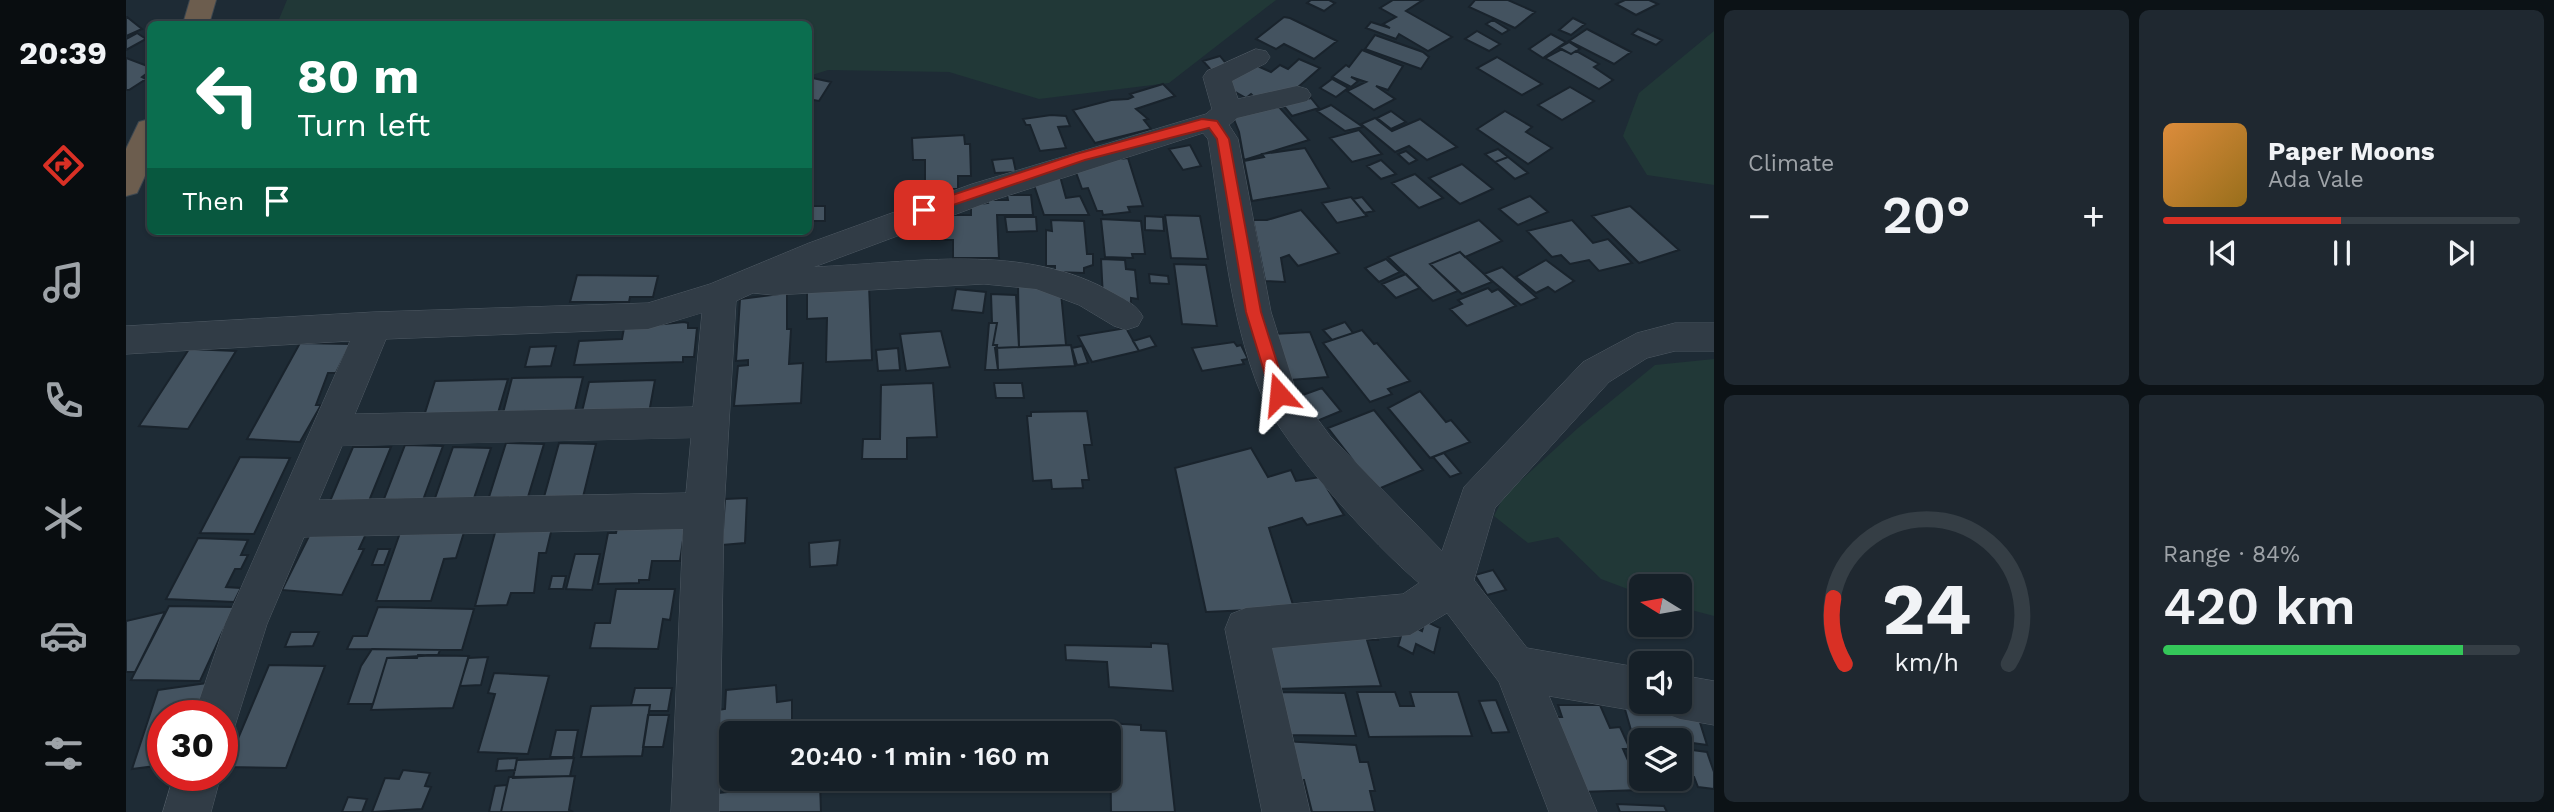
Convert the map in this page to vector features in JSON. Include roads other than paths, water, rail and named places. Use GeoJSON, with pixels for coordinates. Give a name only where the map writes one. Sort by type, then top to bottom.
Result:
{"type":"FeatureCollection","features":[{"type":"Feature","properties":{"kind":"highway"},"geometry":{"type":"LineString","coordinates":[[197,21],[203,0]]}},
{"type":"Feature","properties":{"kind":"highway"},"geometry":{"type":"LineString","coordinates":[[126,185],[147,136]]}},
{"type":"Feature","properties":{"kind":"street"},"geometry":{"type":"LineString","coordinates":[[1256,57],[1217,77],[1223,139],[1254,312],[1279,394],[1317,448],[1413,553],[1452,585],[1515,668],[1573,812]]}},
{"type":"Feature","properties":{"kind":"street"},"geometry":{"type":"LineString","coordinates":[[126,340],[374,326],[648,316],[735,287],[924,210],[1081,157],[1297,96]]}},
{"type":"Feature","properties":{"kind":"street"},"geometry":{"type":"LineString","coordinates":[[735,287],[773,282],[984,272],[1038,277],[1091,296],[1126,317]]}},
{"type":"Feature","properties":{"kind":"street"},"geometry":{"type":"LineString","coordinates":[[695,812],[704,511],[712,422],[735,287]]}},
{"type":"Feature","properties":{"kind":"street"},"geometry":{"type":"LineString","coordinates":[[222,700],[246,624],[374,326]]}},
{"type":"Feature","properties":{"kind":"street"},"geometry":{"type":"LineString","coordinates":[[1286,812],[1247,629],[1410,614],[1452,585],[1478,499],[1596,372],[1637,347],[1675,337],[1714,337]]}},
{"type":"Feature","properties":{"kind":"street"},"geometry":{"type":"LineString","coordinates":[[329,430],[712,422]]}},
{"type":"Feature","properties":{"kind":"street"},"geometry":{"type":"LineString","coordinates":[[290,519],[704,511]]}},
{"type":"Feature","properties":{"kind":"street"},"geometry":{"type":"LineString","coordinates":[[1515,668],[1629,688]]}},
{"type":"Feature","properties":{"kind":"street"},"geometry":{"type":"LineString","coordinates":[[1692,699],[1714,703]]}},
{"type":"Feature","properties":{"kind":"street"},"geometry":{"type":"LineString","coordinates":[[187,812],[193,791]]}}]}
